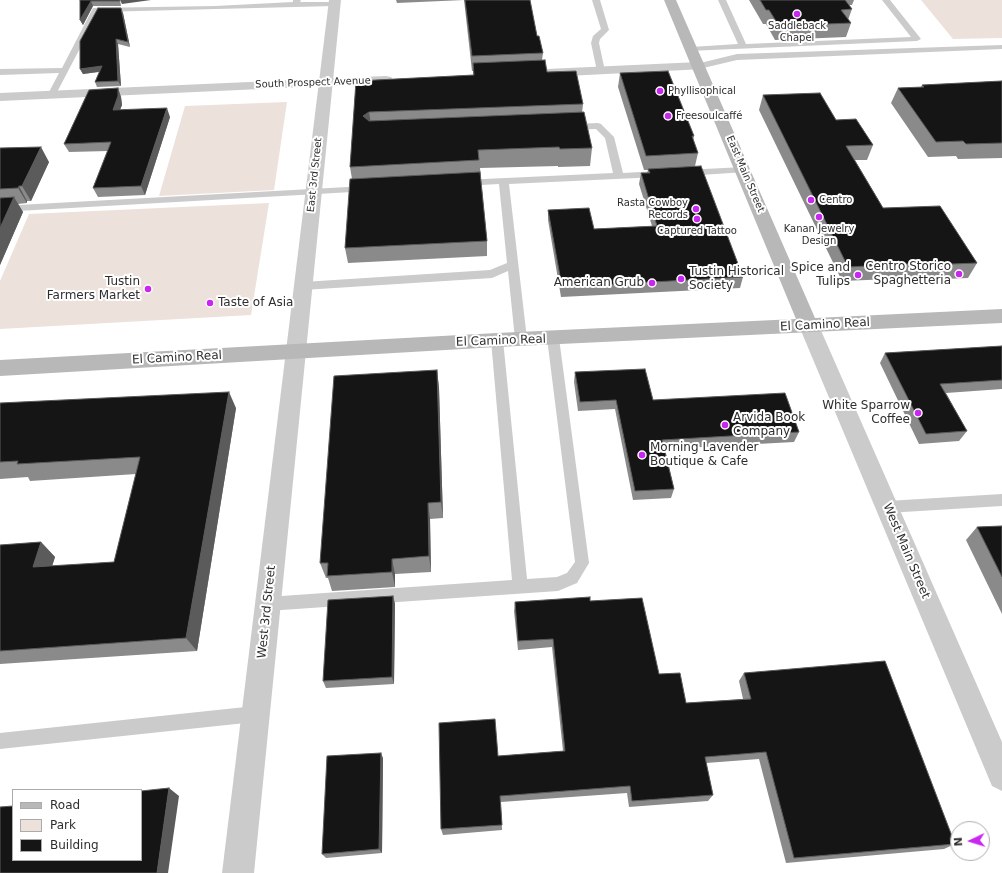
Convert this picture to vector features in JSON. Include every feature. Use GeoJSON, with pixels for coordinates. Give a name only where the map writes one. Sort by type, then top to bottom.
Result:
{"type":"FeatureCollection","features":[{"type":"Feature","properties":{"kind":"main road","name":"East Main Street"},"geometry":{"type":"LineString","coordinates":[[670,0],[810,326]]}},
{"type":"Feature","properties":{"kind":"main road","name":"El Camino Real"},"geometry":{"type":"LineString","coordinates":[[0,368],[497,340],[1002,316]]}},
{"type":"Feature","properties":{"kind":"street","name":"East 3rd Street"},"geometry":{"type":"LineString","coordinates":[[296,351],[335,2]]}},
{"type":"Feature","properties":{"kind":"street"},"geometry":{"type":"LineString","coordinates":[[530,74],[699,66]]}},
{"type":"Feature","properties":{"kind":"street","name":"South Prospect Avenue"},"geometry":{"type":"LineString","coordinates":[[0,97],[396,80]]}},
{"type":"Feature","properties":{"kind":"street","name":"West Main Street"},"geometry":{"type":"LineString","coordinates":[[810,326],[1002,776]]}},
{"type":"Feature","properties":{"kind":"street","name":"West 3rd Street"},"geometry":{"type":"LineString","coordinates":[[238,873],[296,351]]}},
{"type":"Feature","properties":{"kind":"lane"},"geometry":{"type":"LineString","coordinates":[[52,94],[100,0]]}},
{"type":"Feature","properties":{"kind":"lane"},"geometry":{"type":"LineString","coordinates":[[596,0],[605,30],[596,38],[595,43],[601,71]]}},
{"type":"Feature","properties":{"kind":"lane"},"geometry":{"type":"LineString","coordinates":[[722,0],[743,46]]}},
{"type":"Feature","properties":{"kind":"lane"},"geometry":{"type":"LineString","coordinates":[[691,48],[917,39],[886,0]]}},
{"type":"Feature","properties":{"kind":"lane"},"geometry":{"type":"LineString","coordinates":[[96,10],[206,4],[335,2]]}},
{"type":"Feature","properties":{"kind":"lane"},"geometry":{"type":"LineString","coordinates":[[699,66],[737,57],[1002,47]]}},
{"type":"Feature","properties":{"kind":"lane"},"geometry":{"type":"LineString","coordinates":[[0,72],[65,70]]}},
{"type":"Feature","properties":{"kind":"lane"},"geometry":{"type":"LineString","coordinates":[[559,128],[598,126],[609,137],[619,176]]}},
{"type":"Feature","properties":{"kind":"lane"},"geometry":{"type":"LineString","coordinates":[[457,184],[743,170]]}},
{"type":"Feature","properties":{"kind":"lane"},"geometry":{"type":"LineString","coordinates":[[504,181],[521,339]]}},
{"type":"Feature","properties":{"kind":"lane"},"geometry":{"type":"LineString","coordinates":[[0,209],[377,189]]}},
{"type":"Feature","properties":{"kind":"lane"},"geometry":{"type":"LineString","coordinates":[[303,286],[492,274],[513,265]]}},
{"type":"Feature","properties":{"kind":"lane"},"geometry":{"type":"LineString","coordinates":[[267,604],[520,585],[558,584],[572,578],[582,563],[553,338]]}},
{"type":"Feature","properties":{"kind":"lane"},"geometry":{"type":"LineString","coordinates":[[497,340],[520,585]]}},
{"type":"Feature","properties":{"kind":"lane"},"geometry":{"type":"LineString","coordinates":[[887,507],[1002,500]]}},
{"type":"Feature","properties":{"kind":"lane"},"geometry":{"type":"LineString","coordinates":[[0,741],[255,714]]}},
{"type":"Feature","properties":{"kind":"green space"},"geometry":{"type":"Polygon","coordinates":[[[921,0],[1002,0],[1002,38],[953,39],[921,0]]]}},
{"type":"Feature","properties":{"kind":"green space"},"geometry":{"type":"Polygon","coordinates":[[[287,102],[274,190],[159,196],[185,106],[287,102]]]}},
{"type":"Feature","properties":{"kind":"green space"},"geometry":{"type":"Polygon","coordinates":[[[269,203],[251,315],[0,329],[0,281],[29,214],[269,203]]]}},
{"type":"Feature","properties":{"kind":"building"},"geometry":{"type":"Polygon","coordinates":[[[80,0],[120,1],[91,1],[80,20],[80,0]]]}},
{"type":"Feature","properties":{"kind":"building"},"geometry":{"type":"Polygon","coordinates":[[[465,0],[530,0],[537,36],[539,36],[543,53],[472,56],[465,0]]]}},
{"type":"Feature","properties":{"kind":"building","name":"Saddleback Chapel"},"geometry":{"type":"Polygon","coordinates":[[[760,0],[845,0],[852,9],[841,10],[851,23],[779,26],[769,10],[766,10],[760,0]]]}},
{"type":"Feature","properties":{"kind":"building"},"geometry":{"type":"Polygon","coordinates":[[[98,8],[121,8],[128,42],[116,39],[118,81],[95,82],[102,66],[80,69],[80,41],[98,8]]]}},
{"type":"Feature","properties":{"kind":"building"},"geometry":{"type":"Polygon","coordinates":[[[545,60],[547,72],[576,71],[583,104],[369,112],[363,116],[369,121],[584,112],[592,148],[560,149],[559,147],[478,150],[479,160],[350,167],[356,81],[474,75],[473,63],[545,60]]]}},
{"type":"Feature","properties":{"kind":"building"},"geometry":{"type":"Polygon","coordinates":[[[668,71],[694,136],[692,136],[698,153],[646,156],[620,73],[668,71]]]}},
{"type":"Feature","properties":{"kind":"building"},"geometry":{"type":"Polygon","coordinates":[[[1002,81],[1002,143],[966,144],[963,141],[936,142],[898,88],[924,87],[922,85],[1002,81]]]}},
{"type":"Feature","properties":{"kind":"building"},"geometry":{"type":"Polygon","coordinates":[[[118,88],[118,96],[113,110],[167,108],[141,186],[93,188],[111,142],[64,144],[89,90],[118,88]]]}},
{"type":"Feature","properties":{"kind":"building"},"geometry":{"type":"Polygon","coordinates":[[[820,93],[836,120],[856,119],[873,145],[846,146],[883,208],[940,206],[977,263],[927,265],[925,263],[848,267],[763,95],[820,93]]]}},
{"type":"Feature","properties":{"kind":"building"},"geometry":{"type":"Polygon","coordinates":[[[41,147],[22,186],[19,186],[18,188],[0,189],[0,148],[41,147]]]}},
{"type":"Feature","properties":{"kind":"building"},"geometry":{"type":"Polygon","coordinates":[[[701,166],[743,277],[562,287],[548,210],[589,208],[594,229],[657,226],[641,173],[650,173],[648,169],[701,166]]]}},
{"type":"Feature","properties":{"kind":"building"},"geometry":{"type":"Polygon","coordinates":[[[480,172],[487,241],[345,248],[350,179],[480,172]]]}},
{"type":"Feature","properties":{"kind":"building"},"geometry":{"type":"Polygon","coordinates":[[[14,197],[0,228],[0,198],[14,197]]]}},
{"type":"Feature","properties":{"kind":"building"},"geometry":{"type":"Polygon","coordinates":[[[1002,346],[1002,380],[940,384],[967,431],[926,434],[885,353],[1002,346]]]}},
{"type":"Feature","properties":{"kind":"building"},"geometry":{"type":"Polygon","coordinates":[[[645,369],[653,400],[785,393],[799,432],[662,440],[674,489],[635,491],[616,400],[580,402],[575,372],[645,369]]]}},
{"type":"Feature","properties":{"kind":"building"},"geometry":{"type":"Polygon","coordinates":[[[437,370],[441,502],[428,503],[429,556],[392,559],[392,572],[327,576],[328,563],[320,563],[334,376],[437,370]]]}},
{"type":"Feature","properties":{"kind":"building"},"geometry":{"type":"Polygon","coordinates":[[[229,392],[186,638],[0,651],[0,545],[41,542],[33,567],[114,562],[140,457],[17,464],[18,461],[0,462],[0,403],[229,392]]]}},
{"type":"Feature","properties":{"kind":"building"},"geometry":{"type":"Polygon","coordinates":[[[1002,526],[1002,577],[977,527],[1002,526]]]}},
{"type":"Feature","properties":{"kind":"building"},"geometry":{"type":"Polygon","coordinates":[[[393,596],[392,677],[323,681],[328,600],[393,596]]]}},
{"type":"Feature","properties":{"kind":"building"},"geometry":{"type":"Polygon","coordinates":[[[590,597],[590,601],[642,598],[659,674],[680,673],[686,703],[751,699],[744,673],[885,661],[950,831],[950,844],[794,858],[766,752],[705,757],[713,795],[632,801],[630,786],[500,796],[502,825],[441,829],[439,723],[495,719],[498,756],[565,751],[553,639],[518,641],[515,602],[590,597]]]}},
{"type":"Feature","properties":{"kind":"building"},"geometry":{"type":"Polygon","coordinates":[[[381,753],[379,849],[322,854],[327,756],[381,753]]]}},
{"type":"Feature","properties":{"kind":"building"},"geometry":{"type":"Polygon","coordinates":[[[169,788],[157,873],[0,873],[0,807],[12,806],[12,861],[142,861],[142,791],[169,788]]]}},
{"type":"Feature","properties":{"kind":"place","name":"Saddleback Chapel"},"geometry":{"type":"Point","coordinates":[797,14]}},
{"type":"Feature","properties":{"kind":"place","name":"Phyllisophical"},"geometry":{"type":"Point","coordinates":[660,91]}},
{"type":"Feature","properties":{"kind":"place","name":"Freesoulcaffé"},"geometry":{"type":"Point","coordinates":[668,116]}},
{"type":"Feature","properties":{"kind":"place","name":"Centro"},"geometry":{"type":"Point","coordinates":[811,200]}},
{"type":"Feature","properties":{"kind":"place","name":"Rasta Cowboy Records"},"geometry":{"type":"Point","coordinates":[696,209]}},
{"type":"Feature","properties":{"kind":"place","name":"Kanan Jewelry Design"},"geometry":{"type":"Point","coordinates":[819,217]}},
{"type":"Feature","properties":{"kind":"place","name":"Captured Tattoo"},"geometry":{"type":"Point","coordinates":[697,219]}},
{"type":"Feature","properties":{"kind":"place","name":"Centro Storico Spaghetteria"},"geometry":{"type":"Point","coordinates":[959,274]}},
{"type":"Feature","properties":{"kind":"place","name":"Spice and Tulips"},"geometry":{"type":"Point","coordinates":[858,275]}},
{"type":"Feature","properties":{"kind":"place","name":"Tustin Historical Society"},"geometry":{"type":"Point","coordinates":[681,279]}},
{"type":"Feature","properties":{"kind":"place","name":"American Grub"},"geometry":{"type":"Point","coordinates":[652,283]}},
{"type":"Feature","properties":{"kind":"place","name":"Tustin Farmers Market"},"geometry":{"type":"Point","coordinates":[148,289]}},
{"type":"Feature","properties":{"kind":"place","name":"Taste of Asia"},"geometry":{"type":"Point","coordinates":[210,303]}},
{"type":"Feature","properties":{"kind":"place","name":"White Sparrow Coffee"},"geometry":{"type":"Point","coordinates":[918,413]}},
{"type":"Feature","properties":{"kind":"place","name":"Arvida Book Company"},"geometry":{"type":"Point","coordinates":[725,425]}},
{"type":"Feature","properties":{"kind":"place","name":"Morning Lavender Boutique & Cafe"},"geometry":{"type":"Point","coordinates":[642,455]}}]}
